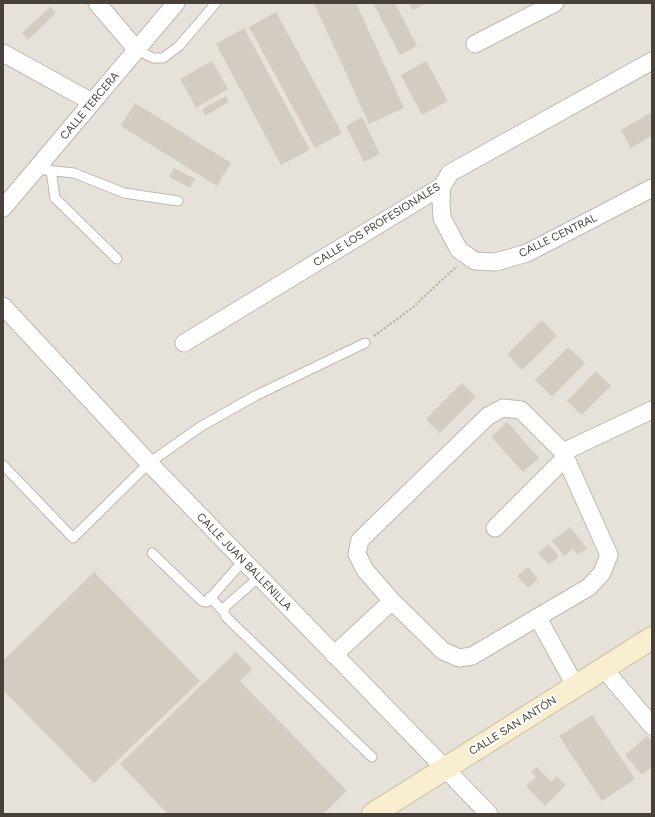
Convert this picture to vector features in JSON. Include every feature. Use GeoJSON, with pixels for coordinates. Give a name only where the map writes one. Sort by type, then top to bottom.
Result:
{"type":"FeatureCollection","features":[{"type":"Feature","properties":{"kind":"street"},"geometry":{"type":"LineString","coordinates":[[97,3],[137,50]]}},
{"type":"Feature","properties":{"kind":"street","name":"CALLE TERCERA"},"geometry":{"type":"LineString","coordinates":[[3,208],[44,170],[92,102],[176,3]]}},
{"type":"Feature","properties":{"kind":"street"},"geometry":{"type":"LineString","coordinates":[[475,44],[555,3]]}},
{"type":"Feature","properties":{"kind":"street"},"geometry":{"type":"LineString","coordinates":[[3,53],[92,102]]}},
{"type":"Feature","properties":{"kind":"street","name":"CALLE LOS PROFESIONALES"},"geometry":{"type":"LineString","coordinates":[[184,343],[442,186],[450,173],[652,61]]}},
{"type":"Feature","properties":{"kind":"street"},"geometry":{"type":"LineString","coordinates":[[442,186],[442,218],[459,250],[467,256]]}},
{"type":"Feature","properties":{"kind":"street","name":"CALLE CENTRAL"},"geometry":{"type":"LineString","coordinates":[[467,256],[475,261],[496,262],[527,253],[652,188]]}},
{"type":"Feature","properties":{"kind":"street","name":"CALLE JUAN BALLENILLA"},"geometry":{"type":"LineString","coordinates":[[3,306],[149,463],[489,814]]}},
{"type":"Feature","properties":{"kind":"street"},"geometry":{"type":"LineString","coordinates":[[503,408],[521,410],[566,457],[609,556],[602,573],[589,587],[472,656],[459,658],[444,651],[392,601],[365,570],[357,554],[360,540],[488,416],[503,408]]}},
{"type":"Feature","properties":{"kind":"street"},"geometry":{"type":"LineString","coordinates":[[495,528],[566,457],[652,410]]}},
{"type":"Feature","properties":{"kind":"street"},"geometry":{"type":"LineString","coordinates":[[566,457],[652,421]]}},
{"type":"Feature","properties":{"kind":"street"},"geometry":{"type":"LineString","coordinates":[[334,655],[392,601]]}},
{"type":"Feature","properties":{"kind":"street"},"geometry":{"type":"LineString","coordinates":[[538,618],[576,687]]}},
{"type":"Feature","properties":{"kind":"street","name":"CALLE SAN ANTÓN"},"geometry":{"type":"LineString","coordinates":[[373,814],[652,638]]}},
{"type":"Feature","properties":{"kind":"street"},"geometry":{"type":"LineString","coordinates":[[604,669],[652,726]]}},
{"type":"Feature","properties":{"kind":"lane"},"geometry":{"type":"LineString","coordinates":[[137,50],[153,58],[163,58],[179,46],[216,3]]}},
{"type":"Feature","properties":{"kind":"lane"},"geometry":{"type":"LineString","coordinates":[[117,259],[55,198],[44,170],[74,173],[124,193],[178,201]]}},
{"type":"Feature","properties":{"kind":"lane"},"geometry":{"type":"LineString","coordinates":[[3,465],[73,538],[149,463],[200,427],[255,396],[366,343]]}},
{"type":"Feature","properties":{"kind":"lane"},"geometry":{"type":"LineString","coordinates":[[152,553],[202,601],[206,602],[243,561]]}},
{"type":"Feature","properties":{"kind":"lane"},"geometry":{"type":"LineString","coordinates":[[224,612],[225,607],[259,577]]}},
{"type":"Feature","properties":{"kind":"lane"},"geometry":{"type":"LineString","coordinates":[[210,597],[224,612],[229,621],[372,757]]}},
{"type":"Feature","properties":{"kind":"path"},"geometry":{"type":"LineString","coordinates":[[366,343],[412,308],[467,256]]}},
{"type":"Feature","properties":{"kind":"shaded area"},"geometry":{"type":"Polygon","coordinates":[[[3,3],[652,3],[652,814],[3,814],[3,3]]]}},
{"type":"Feature","properties":{"kind":"building"},"geometry":{"type":"Polygon","coordinates":[[[314,3],[356,3],[404,108],[369,124],[314,3]]]}},
{"type":"Feature","properties":{"kind":"building"},"geometry":{"type":"Polygon","coordinates":[[[373,3],[395,3],[417,46],[400,55],[373,3]]]}},
{"type":"Feature","properties":{"kind":"building"},"geometry":{"type":"Polygon","coordinates":[[[409,3],[426,3],[413,10],[409,3]]]}},
{"type":"Feature","properties":{"kind":"building"},"geometry":{"type":"Polygon","coordinates":[[[50,7],[56,13],[28,40],[22,33],[50,7]]]}},
{"type":"Feature","properties":{"kind":"building"},"geometry":{"type":"Polygon","coordinates":[[[276,12],[342,133],[315,148],[249,27],[276,12]]]}},
{"type":"Feature","properties":{"kind":"building"},"geometry":{"type":"Polygon","coordinates":[[[244,28],[310,150],[281,165],[216,44],[244,28]]]}},
{"type":"Feature","properties":{"kind":"building"},"geometry":{"type":"Polygon","coordinates":[[[212,61],[228,89],[196,108],[180,79],[212,61]]]}},
{"type":"Feature","properties":{"kind":"building"},"geometry":{"type":"Polygon","coordinates":[[[426,61],[448,101],[422,115],[401,75],[426,61]]]}},
{"type":"Feature","properties":{"kind":"building"},"geometry":{"type":"Polygon","coordinates":[[[226,96],[229,102],[205,116],[202,109],[226,96]]]}},
{"type":"Feature","properties":{"kind":"building"},"geometry":{"type":"Polygon","coordinates":[[[135,103],[231,163],[217,186],[121,126],[135,103]]]}},
{"type":"Feature","properties":{"kind":"building"},"geometry":{"type":"Polygon","coordinates":[[[652,112],[652,136],[631,148],[621,130],[652,112]]]}},
{"type":"Feature","properties":{"kind":"building"},"geometry":{"type":"Polygon","coordinates":[[[362,117],[380,154],[364,162],[346,126],[362,117]]]}},
{"type":"Feature","properties":{"kind":"building"},"geometry":{"type":"Polygon","coordinates":[[[174,168],[195,179],[190,188],[169,177],[174,168]]]}},
{"type":"Feature","properties":{"kind":"building"},"geometry":{"type":"Polygon","coordinates":[[[542,320],[557,336],[522,370],[507,354],[542,320]]]}},
{"type":"Feature","properties":{"kind":"building"},"geometry":{"type":"Polygon","coordinates":[[[568,347],[585,363],[552,397],[535,380],[568,347]]]}},
{"type":"Feature","properties":{"kind":"building"},"geometry":{"type":"Polygon","coordinates":[[[596,371],[611,386],[582,415],[567,401],[596,371]]]}},
{"type":"Feature","properties":{"kind":"building"},"geometry":{"type":"Polygon","coordinates":[[[462,383],[476,397],[440,433],[426,419],[462,383]]]}},
{"type":"Feature","properties":{"kind":"building"},"geometry":{"type":"Polygon","coordinates":[[[507,422],[539,458],[523,472],[491,437],[507,422]]]}},
{"type":"Feature","properties":{"kind":"building"},"geometry":{"type":"Polygon","coordinates":[[[570,527],[587,548],[578,555],[573,549],[564,556],[552,541],[570,527]]]}},
{"type":"Feature","properties":{"kind":"building"},"geometry":{"type":"Polygon","coordinates":[[[548,544],[559,556],[549,565],[538,553],[548,544]]]}},
{"type":"Feature","properties":{"kind":"building"},"geometry":{"type":"Polygon","coordinates":[[[528,567],[538,579],[528,588],[517,576],[528,567]]]}},
{"type":"Feature","properties":{"kind":"building"},"geometry":{"type":"Polygon","coordinates":[[[94,572],[200,681],[94,783],[3,690],[3,661],[94,572]]]}},
{"type":"Feature","properties":{"kind":"building"},"geometry":{"type":"Polygon","coordinates":[[[236,652],[252,669],[240,681],[347,791],[323,814],[168,814],[120,764],[236,652]]]}},
{"type":"Feature","properties":{"kind":"building"},"geometry":{"type":"Polygon","coordinates":[[[592,715],[635,779],[602,801],[559,736],[592,715]]]}},
{"type":"Feature","properties":{"kind":"building"},"geometry":{"type":"Polygon","coordinates":[[[647,736],[652,741],[652,767],[642,775],[625,755],[647,736]]]}},
{"type":"Feature","properties":{"kind":"building"},"geometry":{"type":"Polygon","coordinates":[[[537,767],[551,782],[557,776],[566,785],[545,806],[526,786],[536,777],[531,772],[537,767]]]}}]}
